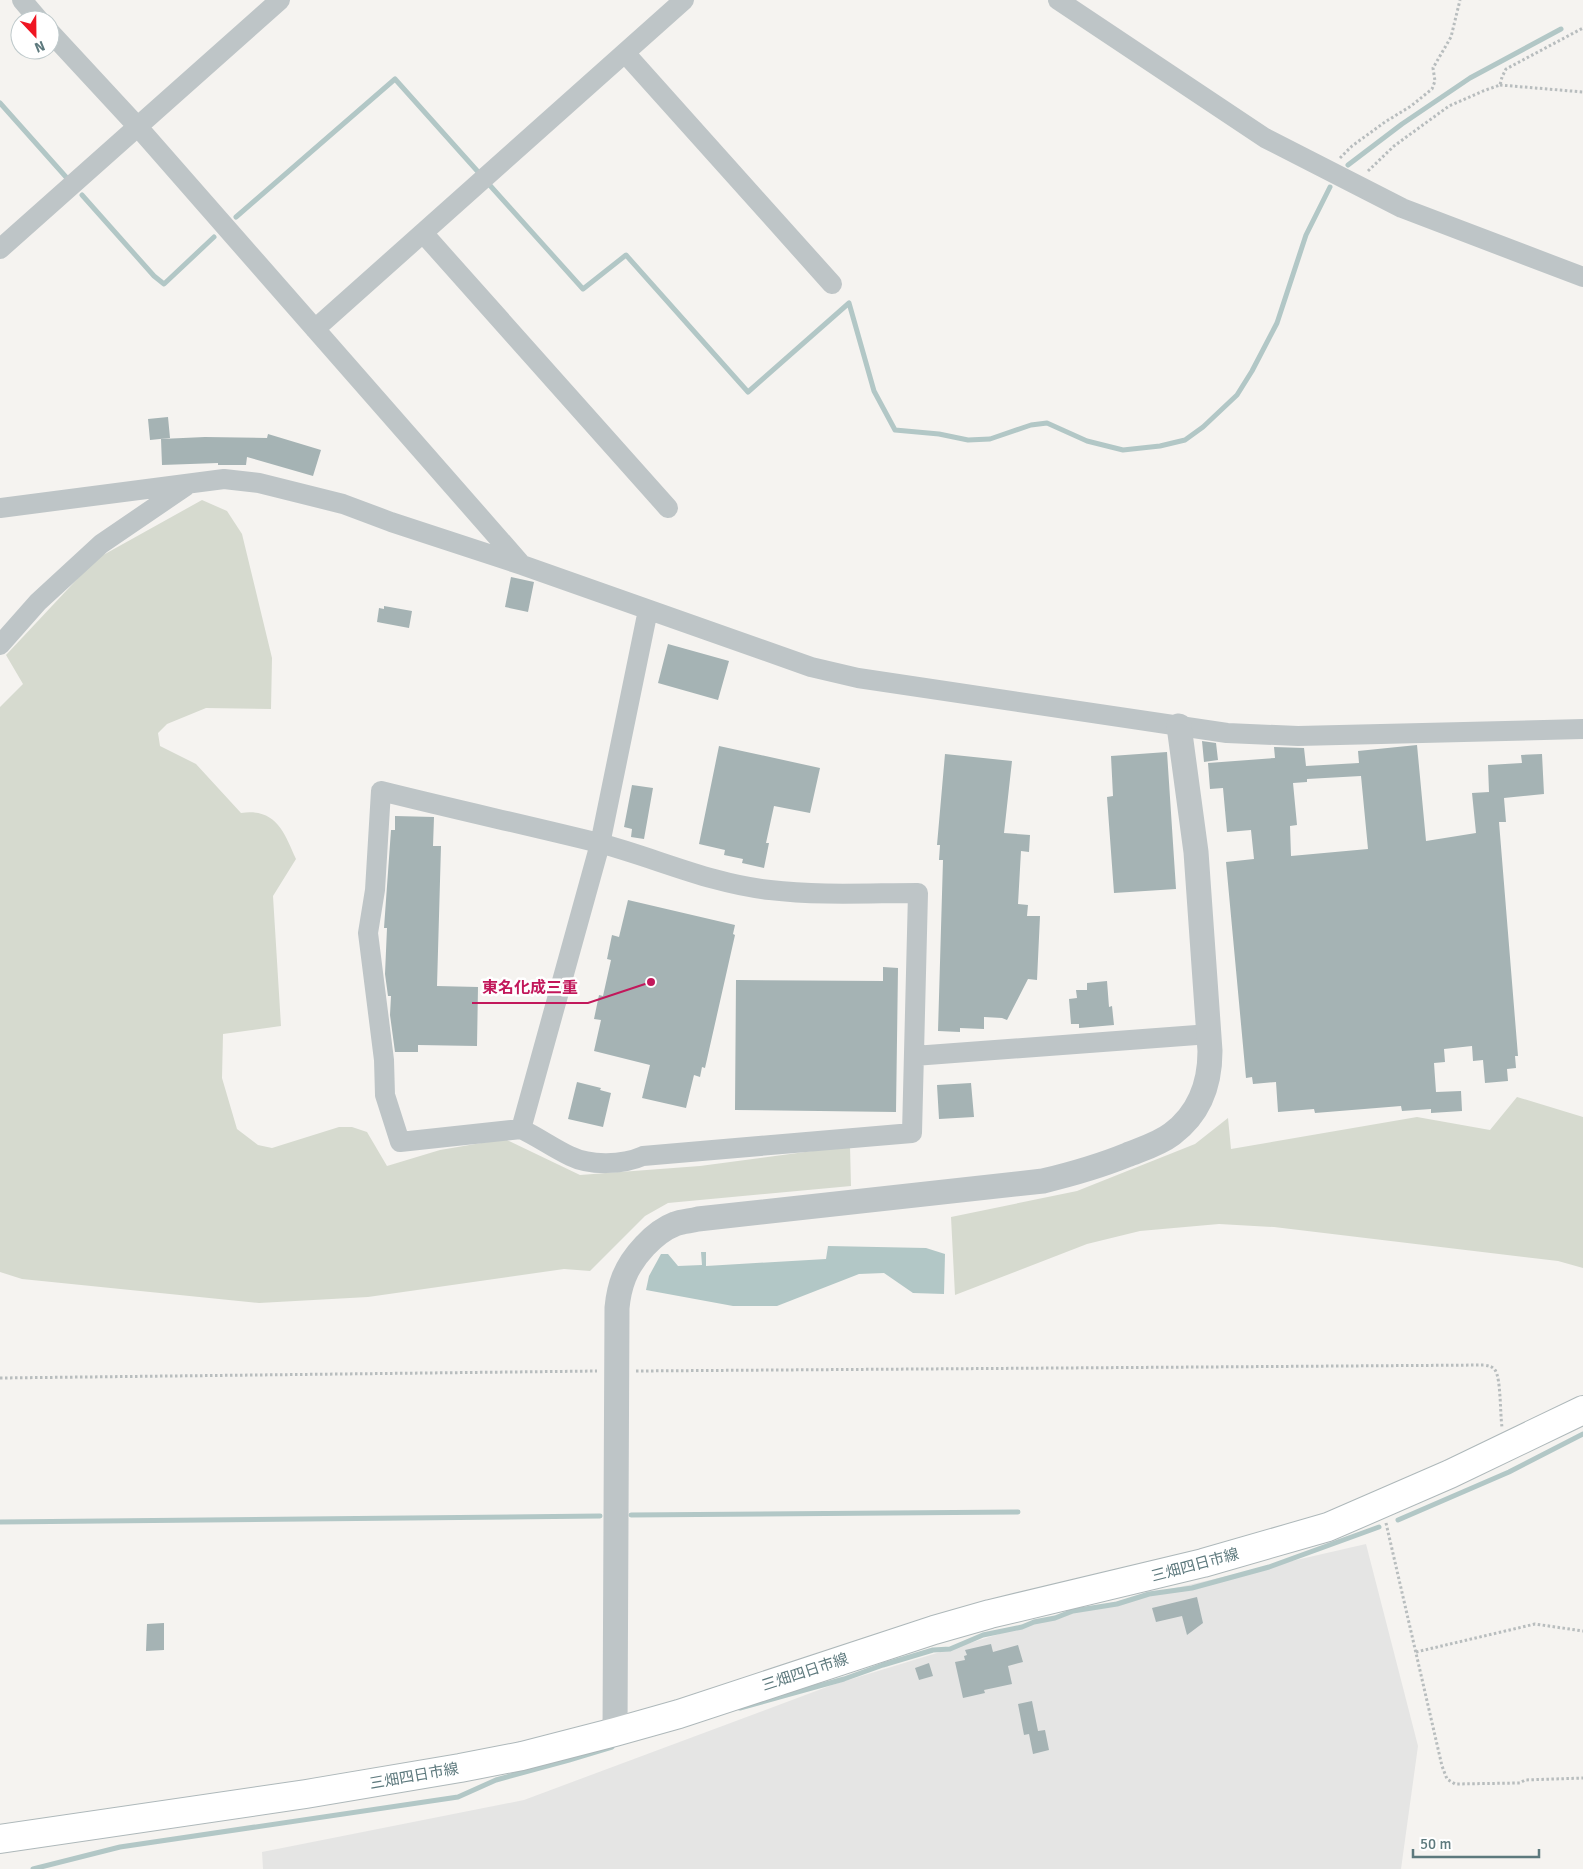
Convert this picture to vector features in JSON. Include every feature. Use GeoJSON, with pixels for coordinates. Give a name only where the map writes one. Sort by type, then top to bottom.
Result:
{"type":"FeatureCollection","features":[{"type":"Feature","properties":{"kind":"main road","name":"三畑四日市線"},"geometry":{"type":"LineString","coordinates":[[0,1839],[306,1794],[441,1771],[522,1756],[615,1732],[679,1714],[934,1630],[1241,1553],[1328,1528],[1380,1506],[1583,1410]]}},
{"type":"Feature","properties":{"kind":"street"},"geometry":{"type":"LineString","coordinates":[[22,0],[31,10]]}},
{"type":"Feature","properties":{"kind":"street"},"geometry":{"type":"LineString","coordinates":[[0,249],[280,0]]}},
{"type":"Feature","properties":{"kind":"street"},"geometry":{"type":"LineString","coordinates":[[315,329],[684,0]]}},
{"type":"Feature","properties":{"kind":"street"},"geometry":{"type":"LineString","coordinates":[[1058,0],[1265,138],[1329,172],[1402,208],[1583,277]]}},
{"type":"Feature","properties":{"kind":"street"},"geometry":{"type":"LineString","coordinates":[[60,43],[138,127],[522,565]]}},
{"type":"Feature","properties":{"kind":"street"},"geometry":{"type":"LineString","coordinates":[[626,53],[832,284]]}},
{"type":"Feature","properties":{"kind":"street"},"geometry":{"type":"LineString","coordinates":[[423,233],[668,508]]}},
{"type":"Feature","properties":{"kind":"street"},"geometry":{"type":"LineString","coordinates":[[0,508],[224,479],[259,483],[343,504],[811,667],[858,678],[1227,733],[1298,736],[1583,728]]}},
{"type":"Feature","properties":{"kind":"street"},"geometry":{"type":"LineString","coordinates":[[0,645],[38,602],[101,544],[190,483]]}},
{"type":"Feature","properties":{"kind":"street"},"geometry":{"type":"LineString","coordinates":[[521,1129],[600,844],[648,610]]}},
{"type":"Feature","properties":{"kind":"street"},"geometry":{"type":"LineString","coordinates":[[615,1732],[617,1308],[619,1292],[625,1275],[643,1248],[660,1233],[675,1224],[698,1219],[1043,1181],[1095,1167],[1155,1144],[1172,1134],[1192,1114],[1205,1090],[1209,1077],[1210,1034],[1196,852],[1179,726]]}},
{"type":"Feature","properties":{"kind":"street"},"geometry":{"type":"LineString","coordinates":[[381,791],[600,844],[701,876],[734,884],[771,890],[918,893],[914,1056],[912,1132],[642,1156],[632,1160],[601,1163],[577,1160],[521,1129],[400,1142],[385,1095],[384,1060],[368,933],[375,890],[381,791]]}},
{"type":"Feature","properties":{"kind":"street"},"geometry":{"type":"LineString","coordinates":[[914,1056],[1210,1034]]}},
{"type":"Feature","properties":{"kind":"path"},"geometry":{"type":"LineString","coordinates":[[1329,172],[1352,146],[1411,106],[1432,89],[1434,81],[1433,68],[1451,37],[1460,0]]}},
{"type":"Feature","properties":{"kind":"path"},"geometry":{"type":"LineString","coordinates":[[1500,86],[1506,69],[1583,28]]}},
{"type":"Feature","properties":{"kind":"path"},"geometry":{"type":"LineString","coordinates":[[1357,185],[1379,158],[1394,146],[1449,106],[1483,90],[1500,86],[1583,92]]}},
{"type":"Feature","properties":{"kind":"path"},"geometry":{"type":"LineString","coordinates":[[0,1378],[617,1371],[1484,1365],[1491,1366],[1496,1371],[1499,1380],[1504,1448]]}},
{"type":"Feature","properties":{"kind":"path"},"geometry":{"type":"LineString","coordinates":[[1380,1506],[1386,1522],[1442,1766],[1447,1779],[1455,1784],[1520,1783],[1525,1780],[1583,1778]]}},
{"type":"Feature","properties":{"kind":"path"},"geometry":{"type":"LineString","coordinates":[[1416,1652],[1528,1625],[1547,1624],[1583,1631]]}},
{"type":"Feature","properties":{"kind":"shaded area"},"geometry":{"type":"Polygon","coordinates":[[[202,500],[227,511],[242,534],[272,658],[271,709],[206,708],[167,724],[158,733],[160,746],[196,764],[241,813],[253,812],[271,818],[283,831],[296,859],[273,896],[281,1026],[223,1034],[222,1078],[237,1129],[258,1145],[272,1148],[339,1127],[352,1127],[367,1132],[387,1166],[440,1150],[505,1139],[580,1175],[700,1166],[850,1146],[851,1186],[668,1203],[645,1216],[590,1271],[564,1269],[368,1297],[259,1303],[22,1279],[0,1272],[0,707],[23,684],[6,655],[96,559],[202,500]]]}},
{"type":"Feature","properties":{"kind":"shaded area"},"geometry":{"type":"Polygon","coordinates":[[[1517,1097],[1583,1117],[1583,1268],[1558,1261],[1274,1227],[1219,1224],[1140,1231],[1087,1244],[955,1295],[951,1217],[1077,1191],[1195,1144],[1228,1118],[1231,1149],[1417,1117],[1490,1130],[1517,1097]]]}},
{"type":"Feature","properties":{"kind":"shaded area"},"geometry":{"type":"Polygon","coordinates":[[[828,1246],[926,1248],[945,1254],[944,1294],[913,1293],[884,1273],[859,1274],[777,1306],[733,1306],[646,1290],[649,1276],[661,1254],[668,1254],[678,1266],[702,1265],[701,1252],[706,1252],[706,1266],[826,1259],[828,1246]]]}},
{"type":"Feature","properties":{"kind":"shaded area"},"geometry":{"type":"Polygon","coordinates":[[[1366,1544],[1418,1746],[1401,1869],[263,1869],[262,1852],[524,1800],[832,1685],[1075,1611],[1366,1544]]]}},
{"type":"Feature","properties":{"kind":"building"},"geometry":{"type":"Polygon","coordinates":[[[168,417],[170,438],[150,440],[148,419],[168,417]]]}},
{"type":"Feature","properties":{"kind":"building"},"geometry":{"type":"Polygon","coordinates":[[[268,434],[321,450],[313,476],[247,457],[246,465],[218,465],[218,463],[162,465],[161,439],[205,437],[267,438],[268,434]]]}},
{"type":"Feature","properties":{"kind":"building"},"geometry":{"type":"Polygon","coordinates":[[[511,577],[534,582],[528,612],[505,607],[511,577]]]}},
{"type":"Feature","properties":{"kind":"building"},"geometry":{"type":"Polygon","coordinates":[[[384,606],[412,611],[409,628],[377,622],[379,608],[384,609],[384,606]]]}},
{"type":"Feature","properties":{"kind":"building"},"geometry":{"type":"Polygon","coordinates":[[[668,644],[729,661],[718,700],[658,683],[668,644]]]}},
{"type":"Feature","properties":{"kind":"building"},"geometry":{"type":"Polygon","coordinates":[[[1202,741],[1216,743],[1218,760],[1204,762],[1202,741]]]}},
{"type":"Feature","properties":{"kind":"building"},"geometry":{"type":"Polygon","coordinates":[[[1417,745],[1426,841],[1476,833],[1472,793],[1489,792],[1488,765],[1522,763],[1521,755],[1542,754],[1544,794],[1504,798],[1506,822],[1499,822],[1518,1056],[1515,1056],[1516,1068],[1507,1069],[1508,1081],[1485,1083],[1483,1060],[1473,1061],[1472,1046],[1444,1049],[1445,1062],[1434,1063],[1436,1092],[1461,1091],[1462,1111],[1431,1113],[1431,1109],[1402,1111],[1401,1106],[1315,1113],[1314,1109],[1278,1112],[1276,1082],[1253,1084],[1252,1077],[1246,1078],[1226,862],[1254,859],[1251,830],[1227,832],[1223,788],[1210,789],[1208,763],[1275,758],[1274,747],[1304,748],[1306,766],[1359,763],[1358,751],[1417,745]],[[1361,776],[1307,779],[1307,782],[1293,783],[1297,825],[1290,826],[1291,856],[1368,849],[1361,776]]]}},
{"type":"Feature","properties":{"kind":"building"},"geometry":{"type":"Polygon","coordinates":[[[719,746],[820,768],[810,813],[774,806],[766,843],[769,843],[764,868],[742,863],[743,859],[724,855],[725,850],[699,844],[719,746]]]}},
{"type":"Feature","properties":{"kind":"building"},"geometry":{"type":"Polygon","coordinates":[[[1167,752],[1176,889],[1114,893],[1107,797],[1113,796],[1111,756],[1167,752]]]}},
{"type":"Feature","properties":{"kind":"building"},"geometry":{"type":"Polygon","coordinates":[[[945,754],[1012,761],[1004,833],[1030,835],[1029,852],[1021,851],[1018,904],[1028,905],[1027,916],[1040,916],[1037,980],[1028,979],[1007,1020],[984,1017],[984,1029],[960,1028],[960,1032],[938,1031],[943,860],[939,860],[940,845],[937,845],[945,754]]]}},
{"type":"Feature","properties":{"kind":"building"},"geometry":{"type":"Polygon","coordinates":[[[632,785],[653,788],[644,839],[631,837],[632,829],[624,827],[632,785]]]}},
{"type":"Feature","properties":{"kind":"building"},"geometry":{"type":"Polygon","coordinates":[[[395,816],[434,817],[433,846],[441,846],[437,986],[478,987],[477,1046],[418,1045],[418,1052],[395,1052],[390,1015],[391,996],[388,996],[385,974],[387,928],[384,928],[391,830],[395,830],[395,816]]]}},
{"type":"Feature","properties":{"kind":"building"},"geometry":{"type":"Polygon","coordinates":[[[628,900],[735,925],[733,934],[735,935],[705,1068],[702,1067],[700,1077],[694,1075],[686,1108],[642,1098],[650,1065],[594,1051],[601,1020],[594,1019],[599,995],[603,996],[611,960],[607,959],[612,935],[619,937],[628,900]]]}},
{"type":"Feature","properties":{"kind":"building"},"geometry":{"type":"Polygon","coordinates":[[[883,967],[898,968],[896,1112],[735,1110],[736,980],[883,981],[883,967]]]}},
{"type":"Feature","properties":{"kind":"building"},"geometry":{"type":"Polygon","coordinates":[[[1107,981],[1109,1007],[1112,1006],[1114,1025],[1079,1028],[1079,1024],[1071,1024],[1069,999],[1077,998],[1076,990],[1087,990],[1087,983],[1107,981]]]}},
{"type":"Feature","properties":{"kind":"building"},"geometry":{"type":"Polygon","coordinates":[[[577,1082],[601,1088],[600,1090],[611,1093],[603,1127],[568,1119],[577,1082]]]}},
{"type":"Feature","properties":{"kind":"building"},"geometry":{"type":"Polygon","coordinates":[[[971,1083],[974,1117],[939,1119],[937,1085],[971,1083]]]}},
{"type":"Feature","properties":{"kind":"building"},"geometry":{"type":"Polygon","coordinates":[[[1197,1597],[1203,1623],[1187,1635],[1182,1616],[1156,1622],[1152,1608],[1197,1597]]]}},
{"type":"Feature","properties":{"kind":"building"},"geometry":{"type":"Polygon","coordinates":[[[164,1623],[164,1650],[146,1651],[147,1624],[164,1623]]]}},
{"type":"Feature","properties":{"kind":"building"},"geometry":{"type":"Polygon","coordinates":[[[991,1644],[993,1652],[1018,1645],[1023,1662],[1008,1666],[1012,1684],[984,1690],[985,1693],[963,1698],[955,1662],[965,1660],[964,1656],[967,1655],[965,1650],[991,1644]]]}},
{"type":"Feature","properties":{"kind":"building"},"geometry":{"type":"Polygon","coordinates":[[[929,1663],[933,1676],[919,1680],[915,1668],[929,1663]]]}},
{"type":"Feature","properties":{"kind":"building"},"geometry":{"type":"Polygon","coordinates":[[[1032,1701],[1038,1731],[1045,1730],[1049,1750],[1033,1754],[1029,1734],[1024,1735],[1018,1704],[1032,1701]]]}},
{"type":"Feature","properties":{"kind":"waterway"},"geometry":{"type":"LineString","coordinates":[[1348,165],[1402,124],[1470,78],[1561,29]]}},
{"type":"Feature","properties":{"kind":"waterway"},"geometry":{"type":"LineString","coordinates":[[236,217],[395,79],[480,174]]}},
{"type":"Feature","properties":{"kind":"waterway"},"geometry":{"type":"LineString","coordinates":[[0,103],[66,177]]}},
{"type":"Feature","properties":{"kind":"waterway"},"geometry":{"type":"LineString","coordinates":[[486,181],[583,289],[626,255],[748,392],[849,303],[874,391],[895,430],[939,434],[968,440],[990,439],[1031,425],[1047,423],[1087,441],[1123,450],[1160,446],[1185,440],[1203,427],[1237,395],[1277,323],[1306,235],[1330,187]]}},
{"type":"Feature","properties":{"kind":"waterway"},"geometry":{"type":"LineString","coordinates":[[82,195],[154,276],[164,284],[214,237]]}},
{"type":"Feature","properties":{"kind":"waterway"},"geometry":{"type":"LineString","coordinates":[[1398,1520],[1509,1472],[1583,1434]]}},
{"type":"Feature","properties":{"kind":"waterway"},"geometry":{"type":"LineString","coordinates":[[631,1515],[1018,1512]]}},
{"type":"Feature","properties":{"kind":"waterway"},"geometry":{"type":"LineString","coordinates":[[0,1522],[600,1516]]}},
{"type":"Feature","properties":{"kind":"waterway"},"geometry":{"type":"LineString","coordinates":[[740,1708],[844,1679],[933,1650],[950,1649],[983,1635],[1022,1627],[1073,1611],[1117,1604],[1149,1594],[1192,1588],[1269,1567],[1379,1527]]}},
{"type":"Feature","properties":{"kind":"waterway"},"geometry":{"type":"LineString","coordinates":[[33,1869],[120,1847],[458,1797],[496,1780],[612,1747]]}},
{"type":"Feature","properties":{"kind":"place","name":"東名化成三重"},"geometry":{"type":"Point","coordinates":[651,982]}}]}
